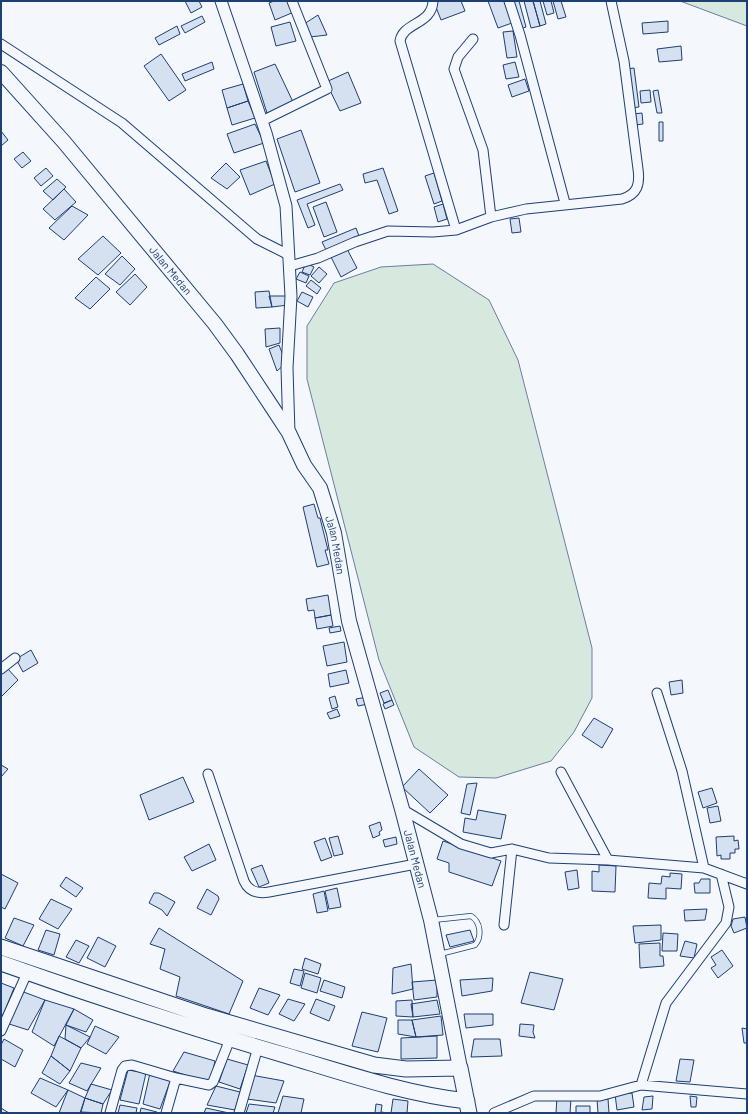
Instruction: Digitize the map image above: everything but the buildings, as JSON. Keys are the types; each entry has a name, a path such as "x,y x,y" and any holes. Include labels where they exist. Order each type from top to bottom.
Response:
{"highway":[{"path":"1,947 206,1016 374,1065 406,1069 460,1068"},
{"path":"1,963 27,973 230,1039 468,1107"},
{"name":"Jalan Medan","path":"460,1068 468,1107"}],"main road":[{"name":"Jalan Medan","path":"1,72 64,142 215,324 237,354 289,433 304,465 320,488 332,526 349,621 402,809 431,920 439,954 460,1068"}],"street":[{"path":"221,1 262,121 285,198 290,260 291,311 287,368 289,433"},
{"path":"262,121 327,89 292,1"},
{"path":"433,1 433,7 429,14 403,33 400,41 456,230"},
{"path":"509,1 520,35 565,203"},
{"path":"1,44 122,122 258,239 290,260 318,258 383,232 456,230 490,217 526,209 565,203 622,199 629,197 638,188 639,174 624,61 611,1"},
{"path":"474,39 458,57 454,69 483,150 490,217"},
{"path":"1,669 15,658"},
{"path":"657,693 682,771 704,868"},
{"path":"561,772 608,860"},
{"path":"208,774 244,881 253,891 258,893 269,892 416,864"},
{"path":"402,809 461,844 491,854 512,849 549,858 608,860 704,868 747,884"},
{"path":"504,925 512,849"},
{"path":"642,1085 666,1003 726,924 730,908 721,874"},
{"path":"1,1031 27,973"},
{"path":"110,1113 122,1070 125,1066 132,1065 176,1078 208,1085 212,1083 230,1039"},
{"path":"239,1113 258,1047"},
{"path":"166,1113 176,1078"},
{"path":"494,1113 534,1096 600,1096 642,1085 747,1094"}],"lane":[{"path":"431,920 471,916 476,919 479,925 480,939 475,945 439,954"}],"shaded area":[{"path":"680,1 747,1 747,26"},
{"path":"433,264 489,300 518,360 592,648 592,698 574,732 551,761 496,778 459,777 414,747 379,660 307,379 307,326 334,283 381,267"}]}
